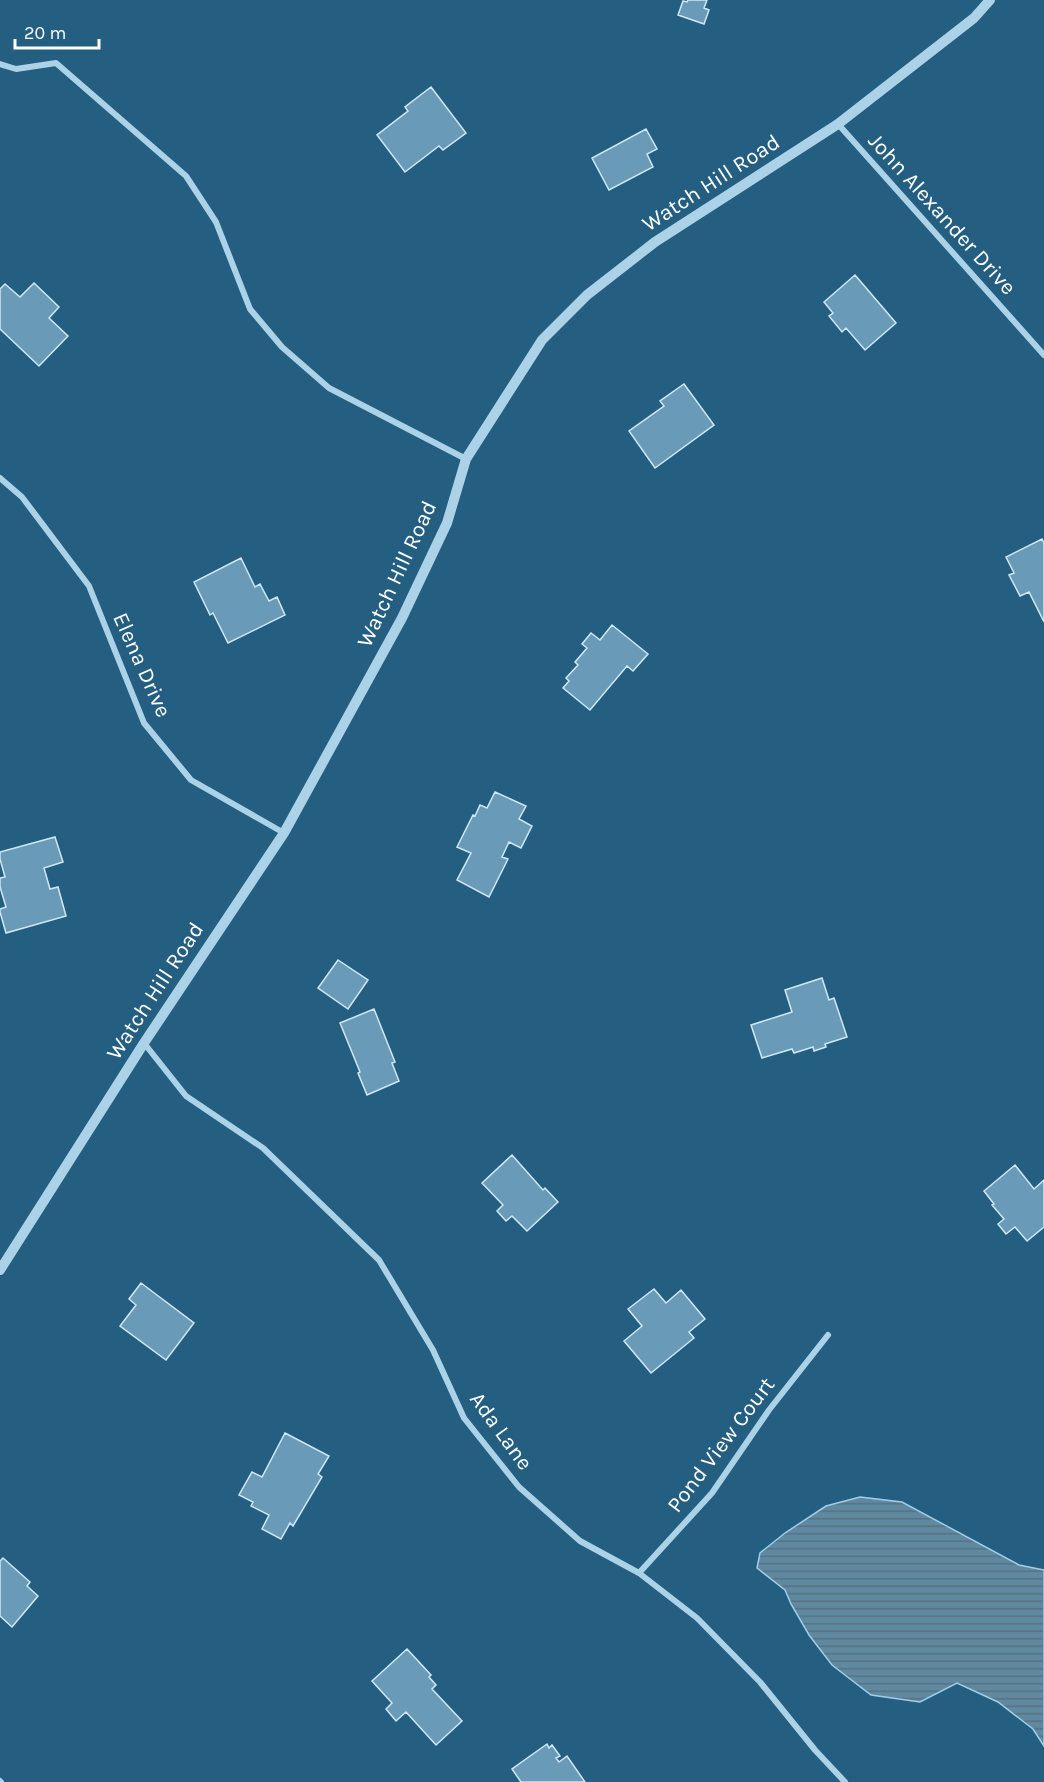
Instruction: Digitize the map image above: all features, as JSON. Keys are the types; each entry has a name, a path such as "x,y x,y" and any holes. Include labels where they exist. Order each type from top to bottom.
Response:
{"street":[{"name":"Watch Hill Road","path":"0,1270 144,1043 284,833 402,618 447,523 466,459 542,340 587,295 655,242 838,124 974,18 990,0"},
{"path":"0,64 16,69 56,63 186,176 216,222 250,309 282,347 329,388 466,459"},
{"name":"John Alexander Drive","path":"838,124 1044,355"},
{"name":"Elena Drive","path":"0,478 22,497 88,586 144,723 191,780 284,833"},
{"name":"Ada Lane","path":"144,1043 186,1096 263,1148 379,1260 433,1350 464,1418 519,1487 580,1541 639,1573 697,1618 760,1682 814,1750 845,1782"},
{"name":"Pond View Court","path":"639,1573 712,1493 770,1410 828,1335"}],"water":[{"path":"860,1497 902,1502 1019,1565 1044,1570 1044,1746 1033,1729 998,1702 957,1683 920,1702 871,1695 832,1665 809,1635 785,1590 757,1568 760,1553 785,1533 826,1506"}],"building":[{"path":"707,0 704,8 709,10 704,24 678,15 683,1"},
{"path":"431,87 466,133 443,150 439,146 405,172 377,135 408,111 405,107"},
{"path":"646,129 657,149 647,154 653,167 609,190 592,158"},
{"path":"855,275 896,323 865,350 846,328 842,332 829,316 833,313 824,302"},
{"path":"34,283 59,307 49,318 68,336 39,366 0,329 0,289 5,284 20,297"},
{"path":"684,384 714,425 655,468 629,431 664,406 660,401"},
{"path":"1042,539 1044,543 1044,622 1029,592 1020,596 1009,575 1014,573 1006,557"},
{"path":"241,558 255,587 260,584 269,601 277,597 285,615 228,643 213,613 210,615 194,582"},
{"path":"612,625 648,654 633,671 627,666 590,710 563,688 569,681 566,678 578,665 575,662 587,648 582,644 591,633 600,640"},
{"path":"495,792 526,806 519,819 532,826 521,848 509,842 502,857 508,859 489,897 457,880 471,853 457,847 473,815 475,816 480,805 487,808"},
{"path":"55,837 63,862 44,868 50,889 58,887 66,916 6,933 0,912 0,909 6,907 0,887 0,878 5,877 0,852"},
{"path":"338,960 368,980 348,1009 318,988"},
{"path":"822,978 829,1000 834,998 847,1037 825,1044 826,1047 814,1051 813,1047 794,1053 792,1049 762,1058 751,1025 792,1012 785,990"},
{"path":"374,1009 395,1062 392,1063 399,1081 367,1095 340,1023"},
{"path":"512,1155 543,1190 545,1188 558,1202 527,1231 512,1216 506,1221 497,1211 503,1205 482,1183"},
{"path":"1015,1165 1034,1189 1044,1180 1044,1227 1027,1241 1015,1227 1006,1234 998,1224 1004,1219 984,1191"},
{"path":"141,1283 194,1323 166,1360 120,1326 136,1305 129,1299"},
{"path":"654,1289 666,1303 681,1290 705,1319 689,1332 694,1338 651,1373 624,1341 642,1326 628,1309"},
{"path":"285,1433 329,1456 318,1474 322,1477 293,1526 290,1523 281,1539 262,1529 269,1515 251,1506 253,1502 239,1495 252,1472 262,1477"},
{"path":"3,1558 30,1582 27,1586 38,1596 12,1627 0,1616 0,1561"},
{"path":"407,1649 431,1675 429,1677 436,1685 432,1689 462,1721 436,1745 406,1712 396,1721 386,1709 392,1703 372,1681"},
{"path":"547,1744 549,1748 552,1745 560,1756 556,1758 559,1762 567,1756 585,1782 521,1782 512,1769"}]}
